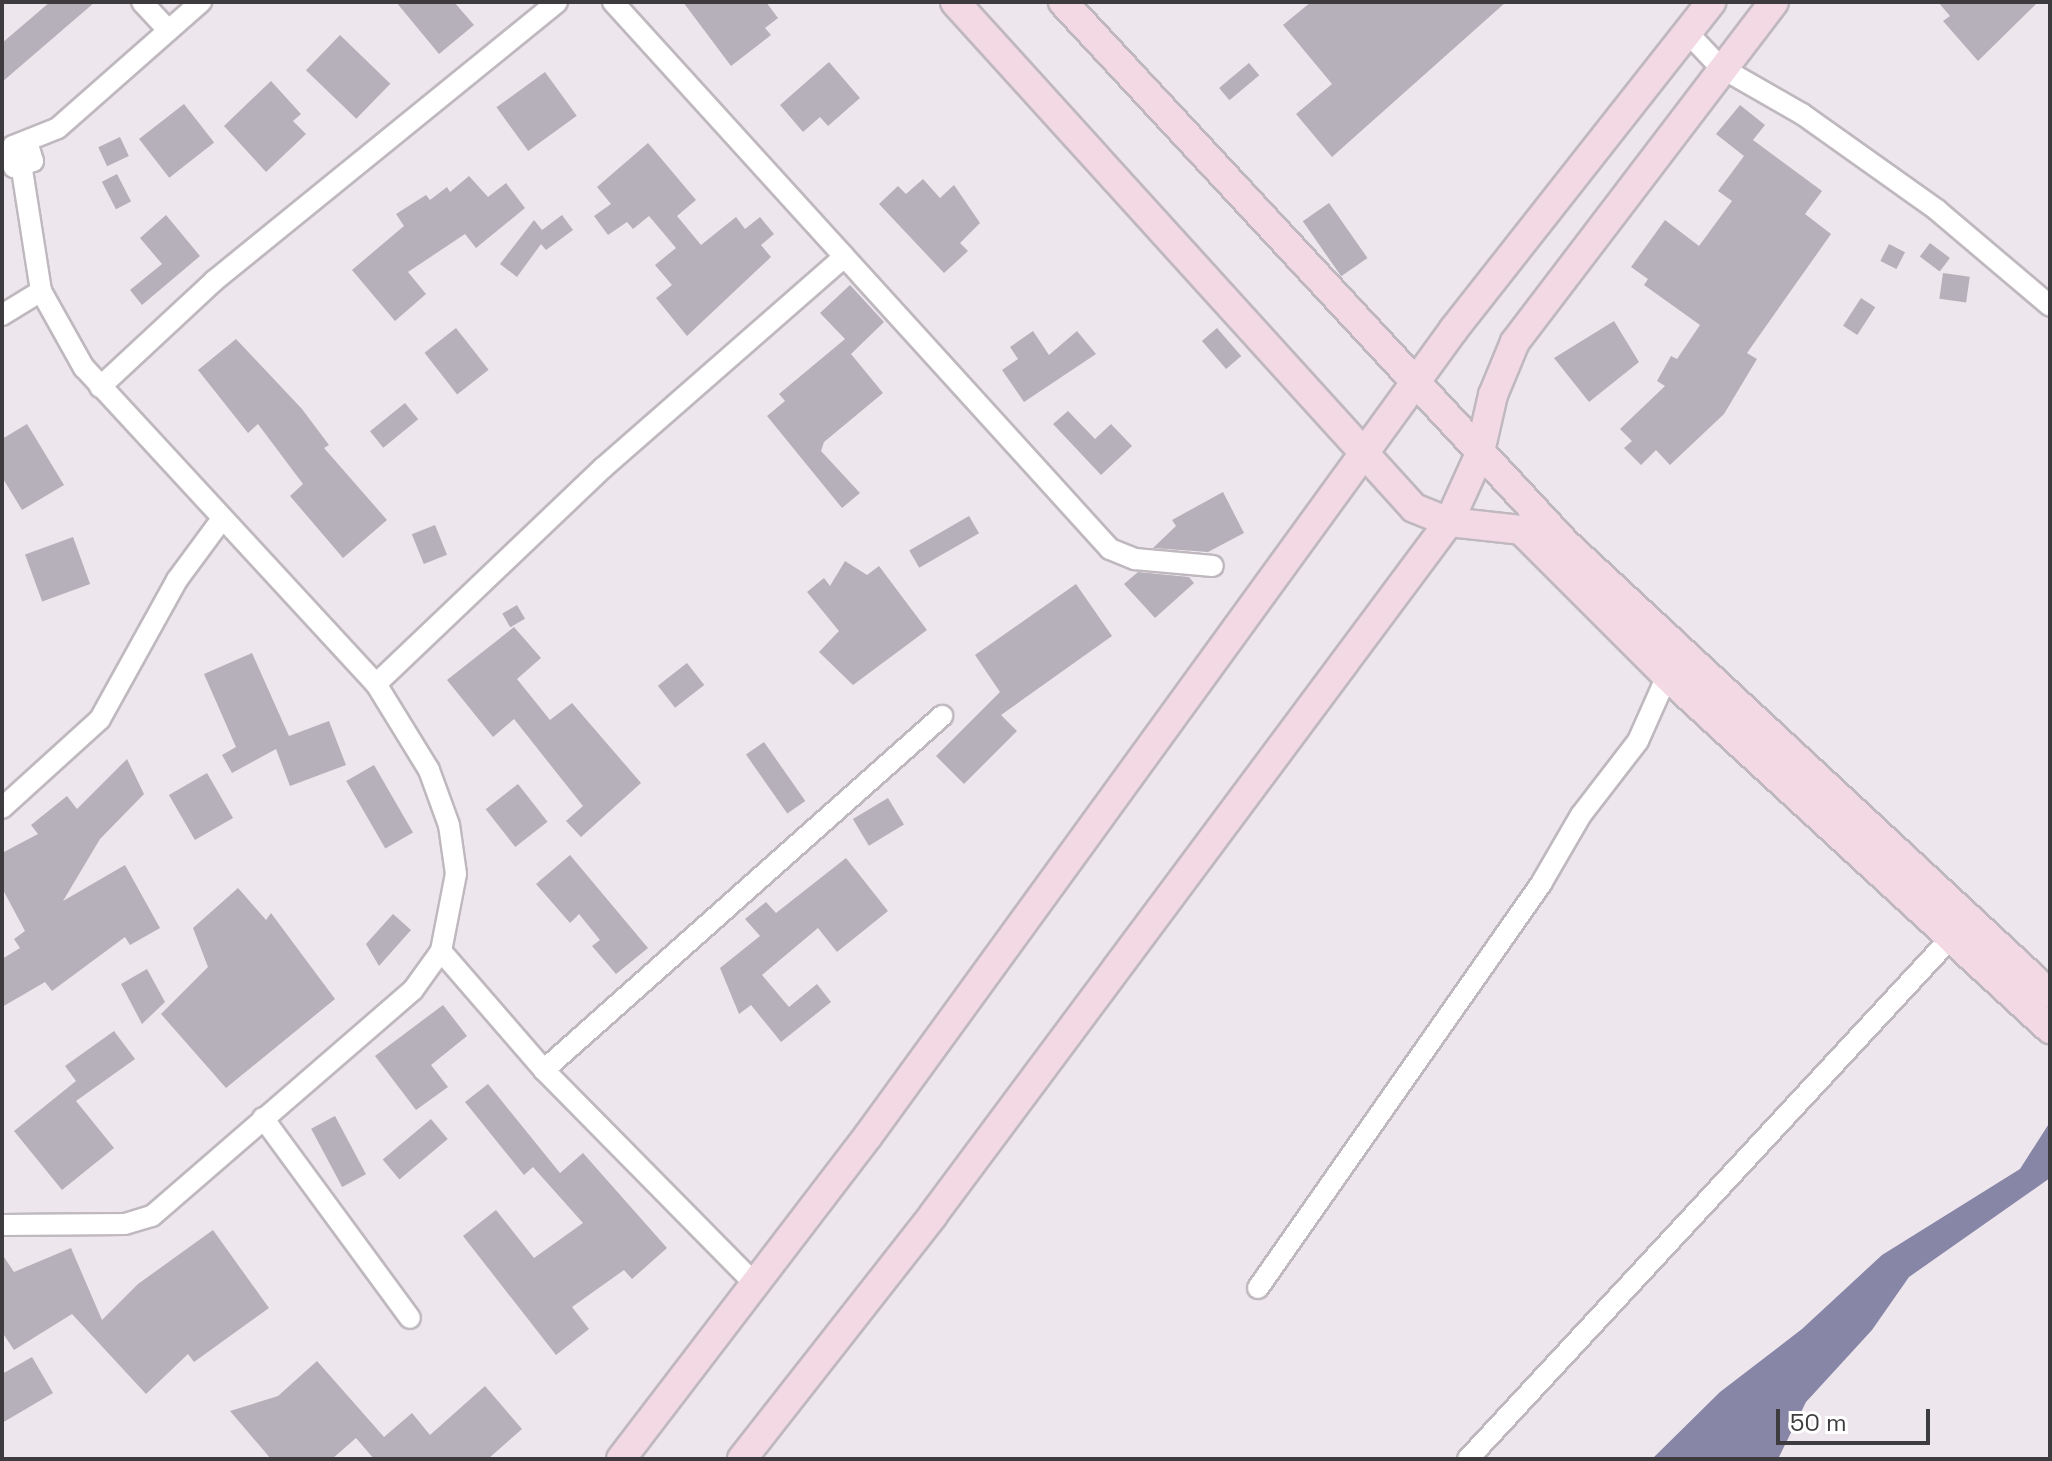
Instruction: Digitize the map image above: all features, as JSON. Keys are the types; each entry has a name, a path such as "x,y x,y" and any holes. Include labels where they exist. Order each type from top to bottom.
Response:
{"street":[{"path":"142,2 168,30"},
{"path":"2,1225 125,1224 152,1216 413,990 441,951 455,896 449,825 429,770 376,684 100,387 41,291 17,153 58,128 201,2"},
{"path":"100,387 214,281 557,2"},
{"path":"613,2 1110,549 1135,559 1213,566"},
{"path":"955,2 1414,508 1449,522 1521,530 1667,676 1949,940 2050,1029"},
{"path":"1063,2 1479,456 2050,994"},
{"path":"621,1459 1366,457 1454,329 1711,2"},
{"path":"742,1459 933,1215 1449,522 1479,456 1493,395 1515,342 1720,67 1774,2"},
{"path":"1687,32 1720,67 1802,114 1937,210 2050,306"},
{"path":"376,684 603,468 844,257"},
{"path":"2,315 41,291"},
{"path":"2,808 100,719 177,580 222,519"},
{"path":"1258,1288 1542,882 1581,815 1638,741 1667,676"},
{"path":"544,1070 942,716"},
{"path":"1468,1459 1949,940"},
{"path":"441,951 544,1070 754,1283"},
{"path":"263,1118 410,1318"}],"water":[{"path":"2050,1122 2050,1178 1909,1277 1872,1330 1806,1402 1778,1459 1652,1459 1720,1392 1802,1329 1882,1255 2020,1169"}],"building":[{"path":"50,2 95,2 2,82 2,43"},
{"path":"396,2 454,2 474,25 439,54"},
{"path":"683,2 766,2 778,18 765,28 771,35 731,66"},
{"path":"1311,2 1506,2 1332,157 1296,114 1332,84 1283,25"},
{"path":"1938,2 2038,2 1978,61 1943,21 1950,16"},
{"path":"340,35 390,84 356,119 306,70"},
{"path":"829,62 860,98 828,126 820,117 803,132 780,105"},
{"path":"1249,63 1259,75 1229,100 1219,88"},
{"path":"545,72 577,116 528,151 496,107"},
{"path":"271,81 301,114 293,121 306,134 266,172 224,126"},
{"path":"184,104 214,143 169,178 139,139"},
{"path":"1740,105 1765,125 1753,140 1822,191 1805,214 1831,234 1747,353 1757,359 1724,414 1670,465 1656,450 1641,465 1624,448 1632,441 1620,429 1665,386 1657,381 1671,356 1677,359 1700,325 1644,285 1648,279 1631,267 1665,220 1699,246 1732,201 1718,191 1744,156 1716,134"},
{"path":"120,137 129,156 107,166 98,147"},
{"path":"648,143 696,200 677,216 701,245 736,217 745,229 760,217 774,234 761,245 771,257 687,336 656,298 672,285 655,265 676,248 649,216 633,229 627,222 608,235 594,216 611,204 597,187"},
{"path":"117,174 131,202 116,209 102,182"},
{"path":"469,176 488,197 506,183 525,208 476,248 465,234 408,272 426,294 395,321 352,270 404,226 396,214 426,195 430,200 447,187 450,192"},
{"path":"923,179 940,198 954,185 980,223 960,243 968,251 944,273 879,204 898,186 906,194"},
{"path":"1329,203 1367,258 1341,276 1303,221"},
{"path":"166,215 200,256 142,305 130,290 162,264 140,238"},
{"path":"562,215 573,230 546,250 541,244 517,277 500,264 534,220 542,230"},
{"path":"1930,243 1950,258 1940,272 1920,257"},
{"path":"1889,244 1905,252 1896,269 1880,261"},
{"path":"1943,273 1970,277 1966,303 1939,299"},
{"path":"850,285 884,322 851,354 883,393 824,442 821,451 860,493 842,508 767,416 785,401 779,394 845,339 820,313"},
{"path":"1861,298 1875,307 1857,335 1843,326"},
{"path":"1614,321 1639,362 1589,402 1554,358"},
{"path":"456,328 489,370 457,394 424,353"},
{"path":"1217,328 1241,356 1226,369 1202,341"},
{"path":"1033,331 1049,355 1077,331 1096,354 1024,402 1002,370 1018,359 1010,347"},
{"path":"236,339 302,409 329,445 324,448 387,520 343,558 290,496 303,484 258,424 248,433 198,370"},
{"path":"405,403 418,419 383,448 370,431"},
{"path":"1068,411 1095,439 1111,424 1132,446 1101,475 1053,424"},
{"path":"27,424 64,485 22,510 2,477 2,439"},
{"path":"1223,492 1244,533 1208,552 1153,548 1176,526 1172,520"},
{"path":"969,516 979,533 919,568 909,550"},
{"path":"435,525 447,555 424,564 412,534"},
{"path":"73,537 90,584 42,601 25,554"},
{"path":"845,561 867,575 879,566 927,630 853,685 819,652 839,631 807,592 824,578 830,586"},
{"path":"1138,572 1189,577 1194,583 1155,618 1124,584"},
{"path":"1076,584 1112,636 1001,715 1017,731 964,784 936,756 1000,692 975,655"},
{"path":"517,605 525,619 510,627 502,614"},
{"path":"514,627 541,658 517,679 550,720 572,703 641,783 581,837 566,821 583,806 514,719 493,737 447,680"},
{"path":"252,653 289,736 329,721 346,765 290,786 276,749 232,773 222,755 236,747 204,674"},
{"path":"687,663 704,685 675,708 658,686"},
{"path":"764,742 805,801 787,814 746,755"},
{"path":"127,759 144,794 100,839 63,901 125,865 160,928 130,945 125,937 52,991 45,982 2,1007 2,959 20,948 14,939 25,931 2,888 2,853 38,834 31,825 67,796 77,809"},
{"path":"374,765 413,833 385,849 346,781"},
{"path":"207,773 233,818 195,840 169,795"},
{"path":"518,784 548,822 515,847 486,809"},
{"path":"888,798 904,825 869,846 853,819"},
{"path":"570,855 648,948 616,974 592,946 600,940 579,914 570,923 536,884"},
{"path":"846,858 888,911 837,952 818,928 762,975 789,1007 817,984 831,1002 781,1042 751,1005 739,1014 720,968 760,936 745,919 766,902 776,913"},
{"path":"238,888 266,920 271,913 335,999 226,1088 161,1014 208,967 193,928"},
{"path":"393,914 411,930 379,966 366,944"},
{"path":"147,969 165,1002 142,1024 121,984"},
{"path":"443,1005 467,1036 431,1065 448,1087 416,1110 375,1056"},
{"path":"114,1031 135,1059 76,1101 114,1148 62,1190 14,1131 76,1081 65,1066"},
{"path":"488,1084 560,1173 583,1153 667,1248 632,1279 624,1270 572,1307 589,1329 556,1355 463,1236 496,1210 534,1258 583,1223 533,1167 524,1175 465,1102"},
{"path":"335,1116 366,1174 342,1187 311,1129"},
{"path":"431,1119 448,1139 399,1179 383,1159"},
{"path":"213,1230 269,1308 194,1362 188,1354 146,1394 72,1314 14,1350 2,1332 2,1254 14,1272 71,1248 102,1320 138,1284"},
{"path":"32,1357 53,1393 2,1423 2,1374"},
{"path":"317,1361 384,1437 412,1413 430,1435 485,1386 522,1429 488,1459 374,1459 356,1438 332,1459 271,1459 230,1411 278,1396"}]}
